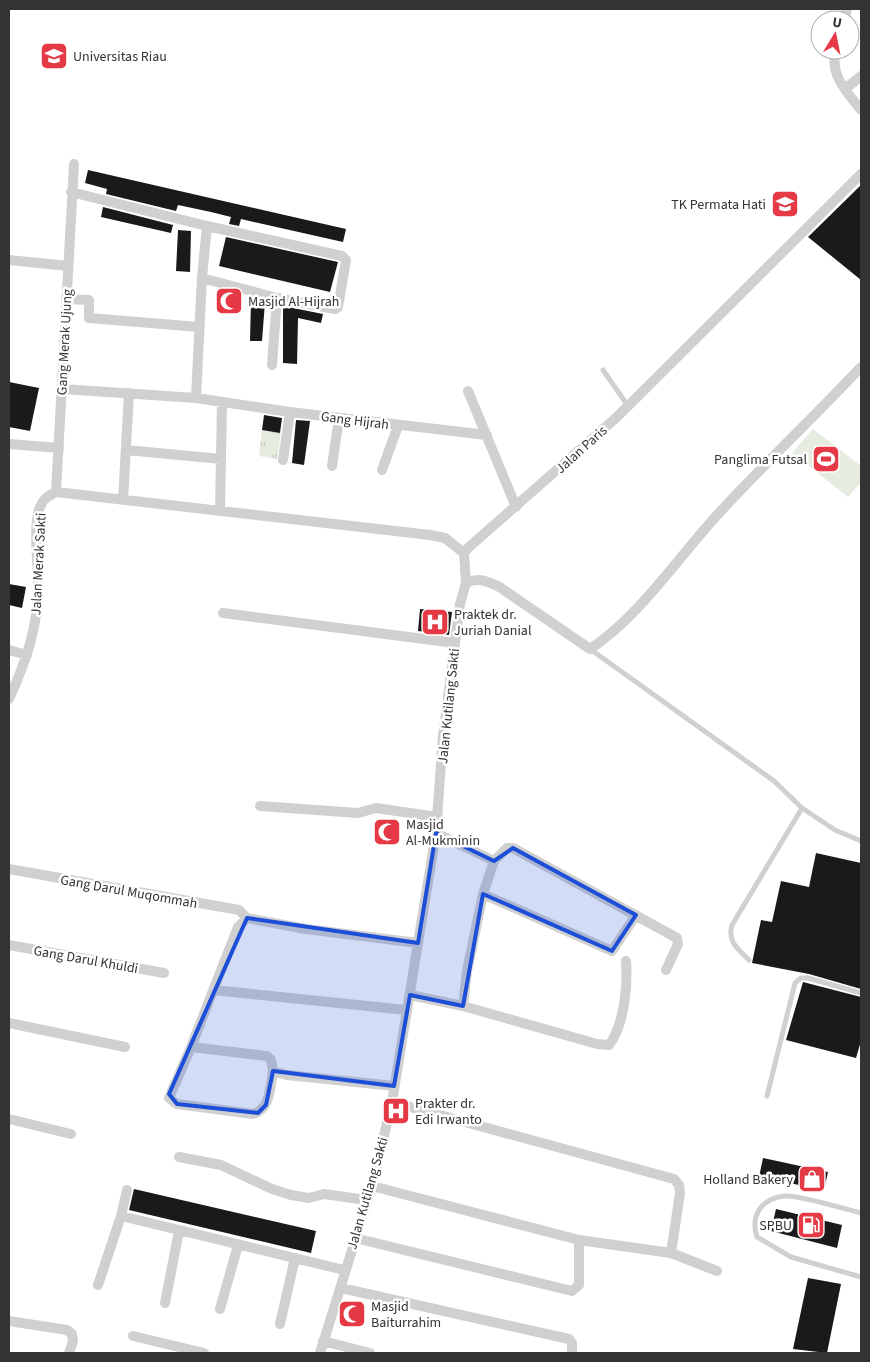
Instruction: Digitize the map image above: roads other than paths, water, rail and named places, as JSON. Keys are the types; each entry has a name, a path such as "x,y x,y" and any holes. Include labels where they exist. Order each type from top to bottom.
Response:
{"street":[{"path":"835,60 834,69 838,80 861,110"},
{"path":"845,89 861,76"},
{"name":"Gang Merak Ujung","path":"56,492 74,164"},
{"name":"Jalan Paris","path":"464,553 628,406 861,174"},
{"path":"71,192 346,258 337,308 276,298 202,278"},
{"path":"196,398 202,278 207,226"},
{"path":"9,260 68,266"},
{"path":"272,365 276,298"},
{"path":"66,299 89,300 89,318 199,327"},
{"path":"56,492 445,538 464,553 466,583 474,579 483,580 498,586 590,649 634,612 720,511 861,367"},
{"name":"Gang Hijrah","path":"62,389 196,398 398,426 488,435"},
{"path":"468,391 488,435 516,507"},
{"path":"123,500 130,393"},
{"path":"220,511 222,402"},
{"path":"283,460 290,412"},
{"path":"332,466 339,418"},
{"path":"382,470 398,426"},
{"path":"9,444 59,448"},
{"path":"126,450 221,459"},
{"name":"Jalan Merak Sakti","path":"9,699 28,655 38,590 37,520 45,498 56,492"},
{"name":"Jalan Kutilang Sakti","path":"320,1353 341,1288 344,1270 372,1186 392,1102 436,834 443,736 460,604 466,583"},
{"path":"223,613 455,643"},
{"path":"9,650 28,655"},
{"path":"260,806 358,813 376,808 437,817"},
{"path":"436,834 494,861"},
{"path":"463,1006 467,971 483,894 494,861 507,848 513,848 677,938 678,944 666,970"},
{"name":"Gang Darul Muqommah","path":"9,869 239,910 247,918 306,929 418,943"},
{"path":"483,894 612,951 636,915"},
{"path":"191,1047 267,1056 271,1060 273,1071 266,1105 258,1113 253,1114 177,1104 172,1102 169,1094 191,1047 238,927 247,918"},
{"name":"Gang Darul Khuldi","path":"9,946 164,973"},
{"path":"410,995 463,1006 598,1044 609,1045 615,1038 625,998 626,961"},
{"path":"214,990 406,1010"},
{"path":"9,1023 125,1047"},
{"path":"273,1071 287,1075 394,1086"},
{"path":"392,1102 674,1179 680,1185 680,1193 671,1253"},
{"path":"9,1119 71,1134"},
{"path":"179,1157 221,1165 272,1189 291,1195 309,1198 324,1194 366,1200"},
{"path":"372,1186 579,1240 671,1253 717,1271"},
{"path":"98,1285 121,1216 127,1190"},
{"path":"121,1216 344,1270"},
{"path":"165,1303 179,1231"},
{"path":"355,1238 572,1291 579,1285 579,1240"},
{"path":"220,1309 238,1245"},
{"path":"280,1324 295,1258"},
{"path":"341,1288 569,1339 572,1343 572,1353"},
{"path":"9,1321 67,1330 72,1334 73,1341 69,1353"},
{"path":"133,1336 204,1353"},
{"path":"323,1341 370,1353"}],"lane":[{"path":"603,370 628,406"},
{"path":"590,649 774,781 802,808 835,830 861,841"},
{"path":"749,960 733,945 730,937 732,925 802,808"},
{"path":"767,1096 795,984 801,978 808,978 861,993"},
{"path":"861,1213 786,1196 770,1200 762,1206 755,1216 754,1227 757,1236 791,1257 861,1277"}],"place":[{"name":"Universitas Riau","path":"54,56"},
{"name":"TK Permata Hati","path":"785,204"},
{"name":"Masjid Al-Hijrah","path":"229,301"},
{"name":"Panglima Futsal","path":"826,459"},
{"name":"Praktek dr. Juriah Danial","path":"435,622"},
{"name":"Masjid Al-Mukminin","path":"387,832"},
{"name":"Prakter dr. Edi Irwanto","path":"396,1111"},
{"name":"Holland Bakery","path":"812,1179"},
{"name":"SPBU","path":"811,1225"},
{"name":"Masjid Baiturrahim","path":"352,1314"}]}
